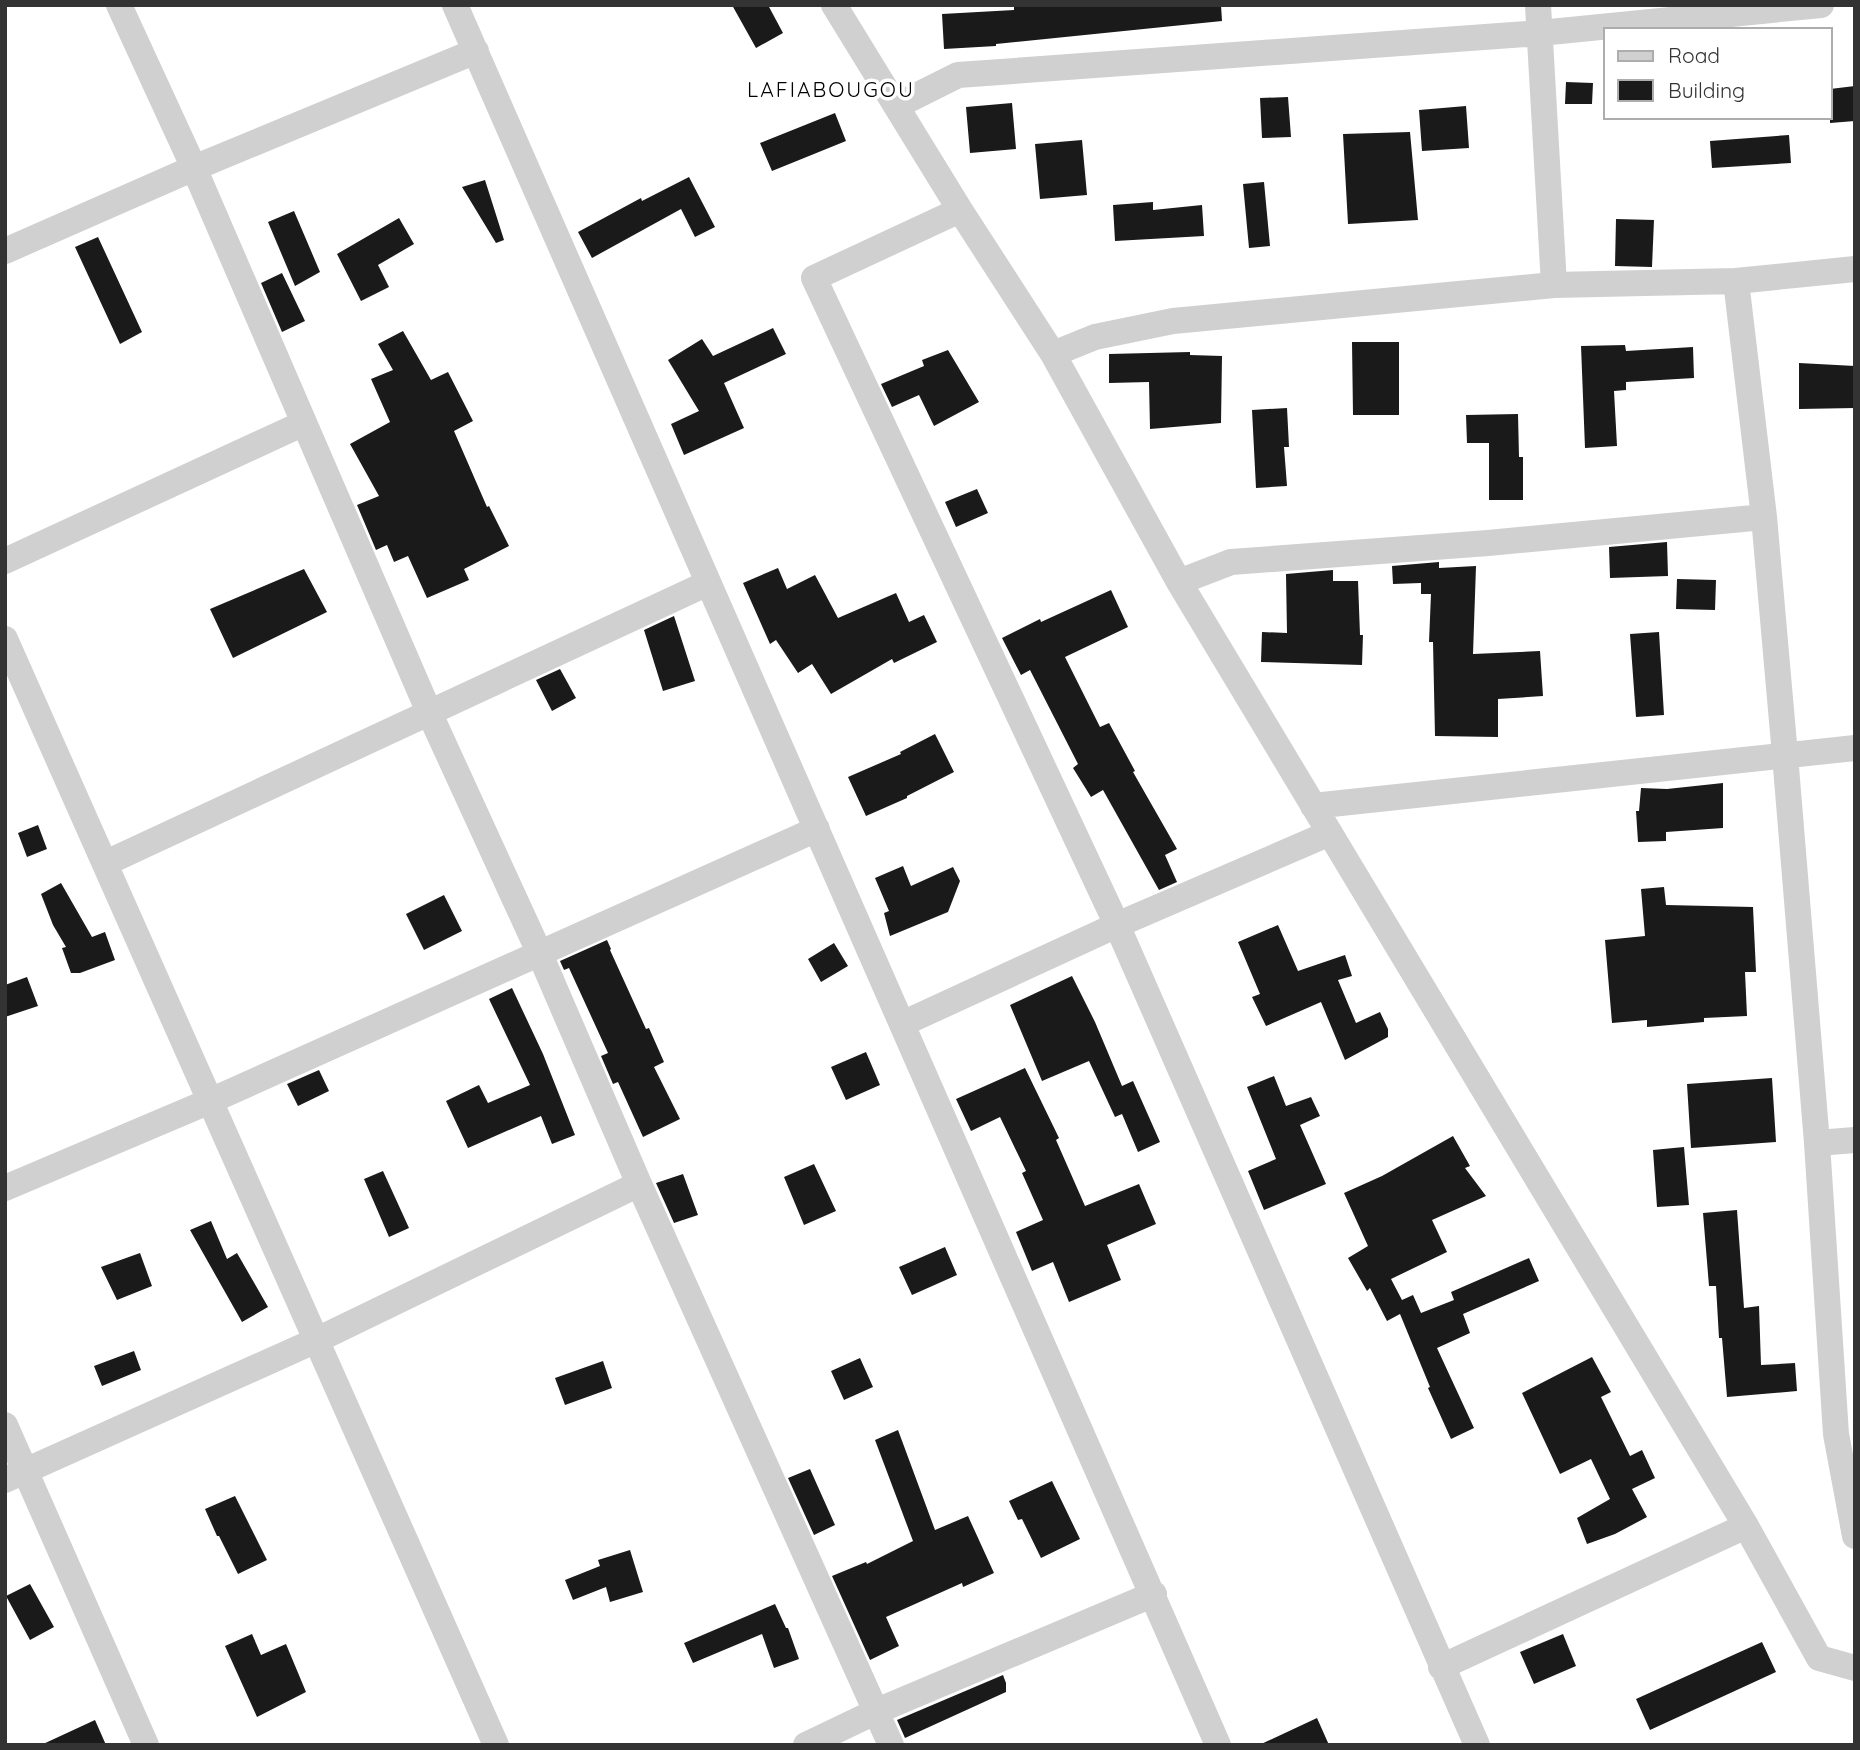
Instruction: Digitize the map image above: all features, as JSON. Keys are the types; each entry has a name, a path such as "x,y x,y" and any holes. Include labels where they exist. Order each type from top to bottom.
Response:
{"street":[{"path":"119,5 194,168 429,712 539,952 639,1184 891,1745"},
{"path":"456,5 1218,1745"},
{"path":"834,5 960,210 1053,354 1179,582 1746,1526 1819,1658 1855,1668"},
{"path":"1538,5 1554,285"},
{"path":"896,106 958,75 1540,33 1821,5"},
{"path":"5,251 194,168 476,51"},
{"path":"960,210 814,278 1117,925 1477,1745"},
{"path":"1053,354 1095,337 1173,321 1554,285 1736,281 1855,269"},
{"path":"1736,281 1764,517 1785,755 1818,1143 1836,1434 1855,1536"},
{"path":"5,561 304,423"},
{"path":"1179,582 1231,562 1488,543 1764,517"},
{"path":"106,863 708,583"},
{"path":"5,639 319,1339 495,1745"},
{"path":"1312,806 1855,748"},
{"path":"5,1188 210,1101 817,829"},
{"path":"902,1024 1117,925 1329,833"},
{"path":"1818,1143 1855,1140"},
{"path":"15,1476 319,1339 639,1184"},
{"path":"5,1425 15,1476 146,1745"},
{"path":"1441,1667 1746,1526"},
{"path":"806,1745 877,1711 1154,1594"}],"building":[{"path":"732,5 768,5 783,33 756,48"},
{"path":"1014,5 1221,5 1222,21 996,46 944,49 942,14 1014,10"},
{"path":"1566,82 1593,83 1592,104 1565,104"},
{"path":"1855,86 1855,121 1830,123 1832,89"},
{"path":"1288,97 1291,137 1262,138 1260,98"},
{"path":"1012,103 1016,149 970,153 966,107"},
{"path":"1466,106 1469,148 1422,151 1419,110"},
{"path":"835,113 846,141 772,171 760,143"},
{"path":"1410,132 1418,220 1348,224 1343,134"},
{"path":"1789,135 1791,163 1712,168 1710,141"},
{"path":"1082,140 1087,195 1040,199 1035,144"},
{"path":"689,177 715,227 695,237 681,209 592,258 578,232 641,198 642,201"},
{"path":"485,180 504,240 496,243 462,187"},
{"path":"1264,182 1270,246 1249,248 1243,184"},
{"path":"1153,202 1153,210 1202,205 1204,236 1115,241 1113,205"},
{"path":"294,211 320,272 295,286 268,222"},
{"path":"399,218 414,244 378,265 389,287 361,301 337,254"},
{"path":"1616,219 1654,220 1652,267 1615,266"},
{"path":"98,237 142,332 120,344 75,247"},
{"path":"282,273 305,321 282,332 261,283"},
{"path":"773,328 786,354 724,383 744,428 684,455 671,424 699,411 668,360 702,339 713,356"},
{"path":"403,331 431,380 448,372 473,421 454,431 487,507 489,506 509,546 464,569 469,580 427,598 408,556 394,562 387,545 376,550 357,505 379,496 350,444 390,422 371,379 393,370 378,344"},
{"path":"1352,342 1399,342 1399,415 1353,415"},
{"path":"1625,345 1626,351 1693,347 1694,378 1626,382 1626,390 1614,391 1617,446 1585,448 1581,346"},
{"path":"948,350 979,402 934,426 919,395 892,407 881,384 924,366 922,360"},
{"path":"1190,352 1190,355 1222,356 1221,423 1150,429 1149,382 1109,383 1109,354"},
{"path":"1799,363 1855,366 1855,408 1799,409"},
{"path":"1287,408 1289,447 1284,447 1287,486 1256,488 1252,410"},
{"path":"1518,414 1519,457 1523,457 1523,500 1489,500 1489,443 1467,443 1466,415"},
{"path":"977,489 988,513 956,527 945,502"},
{"path":"1667,542 1668,576 1610,578 1609,547"},
{"path":"1439,562 1439,568 1476,566 1473,654 1540,651 1543,696 1498,699 1498,737 1435,736 1433,642 1429,642 1431,594 1421,594 1421,583 1393,584 1392,566"},
{"path":"778,568 787,589 815,575 838,618 896,593 909,622 924,615 937,642 894,663 892,659 831,694 812,664 798,673 776,640 770,644 743,583"},
{"path":"304,569 327,612 233,658 210,609"},
{"path":"1333,570 1333,581 1358,581 1360,635 1363,635 1362,665 1261,662 1262,632 1287,633 1286,574"},
{"path":"1677,579 1716,580 1715,610 1676,609"},
{"path":"1111,590 1128,627 1065,657 1100,727 1109,723 1135,771 1133,772 1177,849 1165,855 1177,882 1159,890 1103,790 1091,797 1073,768 1078,764 1030,670 1021,675 1002,638"},
{"path":"674,616 695,681 663,691 644,630"},
{"path":"1659,632 1664,715 1636,717 1630,634"},
{"path":"560,669 576,698 552,711 536,680"},
{"path":"935,734 954,772 907,798 866,816 848,777 901,754 900,752"},
{"path":"1723,783 1723,828 1666,832 1666,841 1638,842 1636,811 1639,811 1641,788 1667,789"},
{"path":"38,825 47,849 27,857 18,833"},
{"path":"903,866 911,886 953,867 960,881 948,912 890,936 884,913 889,911 875,878"},
{"path":"61,883 92,937 105,932 115,960 80,973 71,973 62,948 66,947 53,925 41,894"},
{"path":"1664,887 1666,905 1753,907 1756,972 1745,972 1747,1016 1704,1018 1704,1022 1647,1027 1647,1020 1612,1023 1605,940 1645,936 1641,889"},
{"path":"444,895 462,931 424,950 406,914"},
{"path":"1278,925 1298,971 1345,955 1352,976 1338,980 1356,1023 1380,1012 1388,1029 1388,1037 1345,1060 1321,1002 1266,1026 1252,997 1260,994 1238,942"},
{"path":"607,940 646,1029 649,1028 664,1062 654,1067 680,1119 643,1137 618,1082 613,1084 601,1056 608,1053 569,968 564,970 560,961"},
{"path":"834,943 848,966 821,982 808,959"},
{"path":"1072,976 1122,1086 1133,1081 1160,1142 1138,1152 1122,1114 1115,1117 1089,1061 1042,1081 1010,1005"},
{"path":"27,977 38,1006 5,1017 5,985"},
{"path":"512,988 543,1054 575,1135 552,1144 541,1116 468,1148 446,1101 479,1085 488,1103 530,1085 489,999"},
{"path":"866,1052 880,1085 846,1100 831,1067"},
{"path":"1025,1068 1059,1138 1056,1140 1085,1206 1139,1184 1156,1224 1107,1245 1121,1280 1069,1302 1053,1262 1032,1271 1016,1232 1043,1220 1022,1173 1026,1171 1000,1117 971,1131 956,1099"},
{"path":"319,1070 329,1091 298,1106 287,1084"},
{"path":"1274,1076 1286,1106 1311,1097 1320,1116 1300,1125 1326,1184 1264,1210 1248,1171 1276,1159 1247,1087"},
{"path":"1772,1078 1776,1142 1691,1148 1687,1084"},
{"path":"1453,1136 1470,1166 1465,1168 1486,1196 1432,1220 1447,1252 1391,1279 1402,1300 1413,1295 1421,1313 1454,1300 1451,1292 1529,1258 1539,1281 1463,1314 1470,1333 1437,1348 1474,1428 1451,1439 1400,1314 1387,1321 1370,1288 1367,1291 1348,1258 1368,1246 1344,1193 1382,1176"},
{"path":"1684,1147 1689,1205 1657,1207 1653,1150"},
{"path":"814,1164 836,1211 804,1225 784,1177"},
{"path":"383,1171 409,1228 389,1237 364,1179"},
{"path":"683,1174 698,1215 674,1223 656,1183"},
{"path":"1737,1210 1744,1308 1759,1306 1761,1365 1795,1363 1797,1391 1727,1397 1722,1338 1719,1338 1716,1286 1709,1286 1703,1213"},
{"path":"211,1221 227,1259 237,1253 268,1307 242,1322 190,1230"},
{"path":"945,1247 957,1275 912,1295 899,1267"},
{"path":"140,1253 152,1286 117,1300 101,1267"},
{"path":"134,1351 141,1370 102,1386 94,1366"},
{"path":"1592,1357 1611,1392 1601,1397 1630,1456 1642,1450 1655,1478 1632,1489 1647,1517 1615,1534 1587,1544 1577,1518 1610,1499 1591,1459 1560,1474 1522,1393"},
{"path":"860,1358 873,1387 844,1400 831,1371"},
{"path":"603,1361 612,1388 565,1405 555,1378"},
{"path":"898,1430 935,1530 968,1516 994,1573 963,1587 962,1583 886,1617 899,1646 870,1660 832,1576 866,1562 867,1564 913,1541 875,1440"},
{"path":"810,1469 835,1525 814,1535 788,1478"},
{"path":"1052,1481 1080,1539 1041,1558 1022,1519 1018,1520 1009,1501"},
{"path":"235,1496 267,1560 238,1574 205,1509"},
{"path":"630,1550 643,1592 610,1602 606,1587 573,1600 565,1580 600,1566 598,1560"},
{"path":"30,1584 54,1627 30,1640 6,1596"},
{"path":"775,1604 788,1628 799,1659 774,1668 762,1634 693,1663 684,1643"},
{"path":"252,1634 261,1655 286,1644 306,1692 257,1717 225,1646"},
{"path":"1563,1634 1576,1666 1534,1684 1520,1652"},
{"path":"1762,1642 1776,1672 1650,1730 1636,1699"},
{"path":"1003,1675 1006,1692 905,1738 897,1720"},
{"path":"1317,1718 1329,1745 1259,1745"},
{"path":"95,1720 106,1745 41,1745"}],"district":[{"name":"LAFIABOUGOU","path":"831,89"}]}
